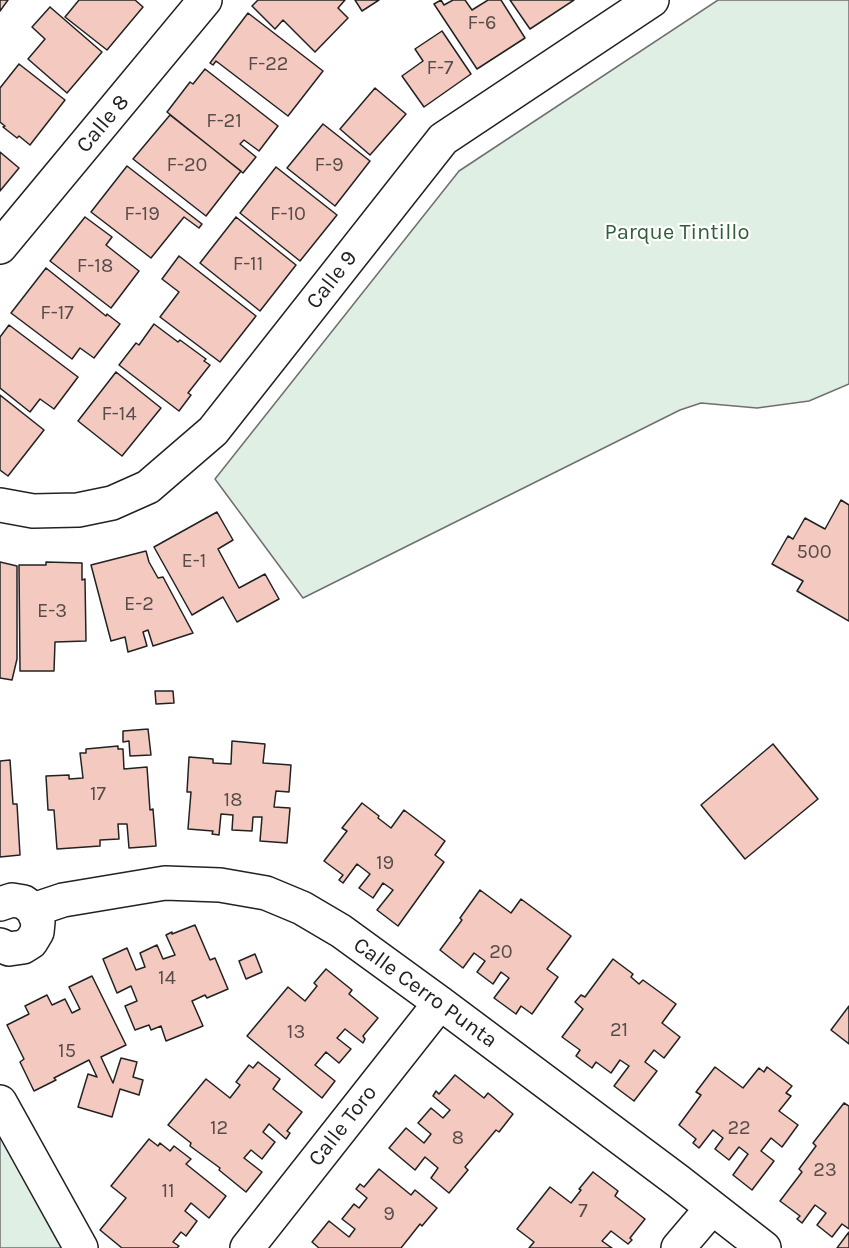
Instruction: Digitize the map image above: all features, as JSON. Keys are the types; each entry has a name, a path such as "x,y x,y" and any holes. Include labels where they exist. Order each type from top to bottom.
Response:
{"street":[{"name":"Calle 8","path":"0,247 205,0"},
{"name":"Calle 9","path":"0,506 33,511 78,510 112,503 148,487 213,431 443,139 652,0"},
{"name":"Calle Cerro Punta","path":"33,910 63,900 165,883 220,885 266,893 302,908 341,931 440,1003 764,1248"},
{"path":"0,904 12,900 24,902 33,910 38,922 37,932 31,942 23,947 9,949 0,945"},
{"name":"Calle Toro","path":"247,1248 440,1003"},
{"path":"0,1102 81,1248"},
{"path":"678,1248 712,1208"}],"green space":[{"name":"Parque Tintillo","path":"718,0 849,0 849,384 809,401 757,408 701,403 680,410 303,598 215,479 459,171"},
{"path":"0,1129 64,1248 0,1248"}],"building":[{"path":"0,0 8,0 0,11"},
{"path":"79,0 135,0 143,7 107,50 65,17"},
{"path":"258,0 345,0 338,8 348,18 315,52 283,20 275,29 252,6"},
{"path":"355,0 379,0 362,11"},
{"path":"441,0 444,5 453,0 465,0 472,10 488,0 501,0 525,38 477,69 434,4"},
{"path":"510,0 574,0 530,29"},
{"path":"50,7 102,52 67,93 28,59 45,39 32,27"},
{"path":"248,13 323,71 288,116 216,61 213,65 210,63"},
{"path":"442,31 471,74 424,107 402,76 423,61 415,49"},
{"path":"19,64 65,100 30,145 19,136 17,138 0,122 0,88"},
{"path":"205,69 278,126 259,151 244,140 240,144 256,157 243,173 167,112 190,82 193,84"},
{"path":"375,88 406,114 370,155 340,129"},
{"path":"170,115 241,171 206,216 133,159"},
{"path":"323,124 370,161 335,206 287,168"},
{"path":"0,152 19,168 0,191"},
{"path":"127,166 202,224 199,228 184,217 151,258 91,212"},
{"path":"276,167 337,215 300,261 240,213"},
{"path":"85,217 112,237 106,245 139,271 111,308 50,261"},
{"path":"236,217 296,265 260,311 200,263"},
{"path":"179,256 256,316 220,362 160,317 179,292 162,279"},
{"path":"46,268 106,316 107,314 120,324 94,358 80,348 72,359 11,313"},
{"path":"154,324 206,359 204,361 210,365 188,393 191,395 179,411 119,365 136,343 139,345"},
{"path":"9,325 78,377 54,409 40,399 30,412 0,388 0,337"},
{"path":"116,372 161,408 122,456 78,421"},
{"path":"0,395 44,430 8,476 0,470"},
{"path":"841,500 849,505 849,621 797,591 803,581 772,564 788,536 793,539 805,518 825,529"},
{"path":"217,512 233,540 218,549 239,588 265,574 279,599 237,622 223,597 192,615 154,547"},
{"path":"146,551 158,578 163,577 193,633 153,646 148,630 143,632 147,646 128,652 125,637 111,641 91,565"},
{"path":"0,562 17,566 17,659 12,680 0,678"},
{"path":"46,562 82,563 82,580 85,579 86,641 55,642 54,671 20,671 19,565 46,565"},
{"path":"155,691 173,691 174,703 156,704"},
{"path":"148,729 151,755 130,756 129,741 123,742 123,731"},
{"path":"232,741 265,744 263,763 291,765 289,792 276,791 274,807 290,808 287,843 260,841 262,817 253,817 252,831 232,830 233,815 221,814 219,835 212,834 213,831 188,829 191,792 187,792 189,757 213,759 213,763 231,764"},
{"path":"773,744 818,799 745,859 701,805"},
{"path":"118,746 118,749 123,749 124,769 147,767 150,810 153,809 156,846 129,848 127,824 118,824 119,839 100,840 100,846 57,849 54,810 48,810 46,776 69,775 69,779 83,778 80,753 86,753 86,749"},
{"path":"10,760 13,804 17,804 20,855 0,857 0,761"},
{"path":"362,803 391,828 404,810 445,841 435,855 444,862 398,926 377,910 393,890 383,883 373,898 359,888 370,874 357,864 343,883 339,880 343,875 324,861 347,831 342,828"},
{"path":"480,890 511,913 521,899 571,936 547,969 558,977 532,1014 521,1006 516,1014 494,998 509,978 501,972 493,984 477,972 485,961 474,953 463,968 440,950"},
{"path":"195,925 210,960 215,958 228,989 207,998 205,995 192,1001 203,1026 166,1041 161,1026 151,1030 149,1025 135,1030 125,1006 137,1001 131,986 117,993 103,959 127,948 136,970 145,967 140,953 157,945 163,959 175,955 166,935"},
{"path":"255,954 262,972 246,979 239,961"},
{"path":"613,959 633,974 631,977 639,984 643,980 676,1004 662,1023 680,1037 664,1058 654,1050 645,1062 657,1071 634,1101 614,1086 629,1066 620,1060 611,1073 596,1062 592,1068 576,1056 580,1050 562,1037 583,1009 575,1002 581,995 585,997"},
{"path":"326,969 352,990 349,994 378,1018 363,1036 365,1039 363,1043 345,1029 337,1038 351,1049 339,1063 326,1052 315,1065 335,1081 322,1098 247,1036 288,987 305,1001 317,986 314,983"},
{"path":"92,976 126,1045 101,1057 113,1083 121,1058 137,1062 133,1077 143,1080 139,1095 120,1089 112,1117 78,1107 88,1074 97,1077 89,1060 34,1091 20,1062 24,1059 7,1025 29,1014 25,1006 47,995 52,1005 65,999 72,1013 80,1009 69,987"},
{"path":"849,1006 849,1044 831,1030"},
{"path":"258,1062 280,1079 273,1089 302,1112 287,1131 290,1133 286,1139 269,1124 263,1132 275,1142 262,1159 251,1150 244,1158 262,1172 246,1192 168,1125 206,1079 230,1098 240,1085 236,1082 249,1065 253,1068"},
{"path":"715,1067 743,1088 759,1068 764,1072 767,1067 792,1086 786,1093 791,1096 779,1111 798,1125 782,1147 771,1138 761,1151 774,1161 752,1190 733,1175 748,1154 739,1147 729,1160 715,1149 723,1138 713,1130 699,1148 693,1143 696,1139 679,1125 701,1095 696,1092"},
{"path":"455,1075 484,1098 488,1093 513,1114 499,1132 496,1130 465,1167 468,1170 449,1193 431,1178 438,1168 425,1157 415,1170 389,1148 406,1128 424,1143 431,1134 418,1123 431,1108 443,1118 450,1110 433,1096 436,1091 439,1094"},
{"path":"844,1103 849,1106 849,1229 842,1224 832,1237 817,1225 826,1213 815,1205 802,1223 797,1219 800,1216 780,1201 802,1172 799,1169 816,1146 813,1143"},
{"path":"149,1139 158,1146 160,1143 170,1151 174,1146 191,1159 186,1164 226,1196 209,1218 191,1203 185,1211 197,1221 186,1236 181,1232 173,1242 179,1246 177,1248 122,1248 100,1230 126,1198 111,1186"},
{"path":"379,1169 411,1195 415,1190 437,1208 422,1226 420,1224 401,1248 319,1248 312,1242 329,1221 349,1237 355,1229 342,1219 354,1204 359,1208 367,1198 356,1189 360,1184 364,1187"},
{"path":"593,1172 618,1191 615,1196 645,1219 630,1238 632,1240 628,1244 611,1231 602,1241 612,1248 529,1248 534,1242 517,1229 550,1187 571,1203"},
{"path":"849,1232 849,1248 837,1248"}]}
